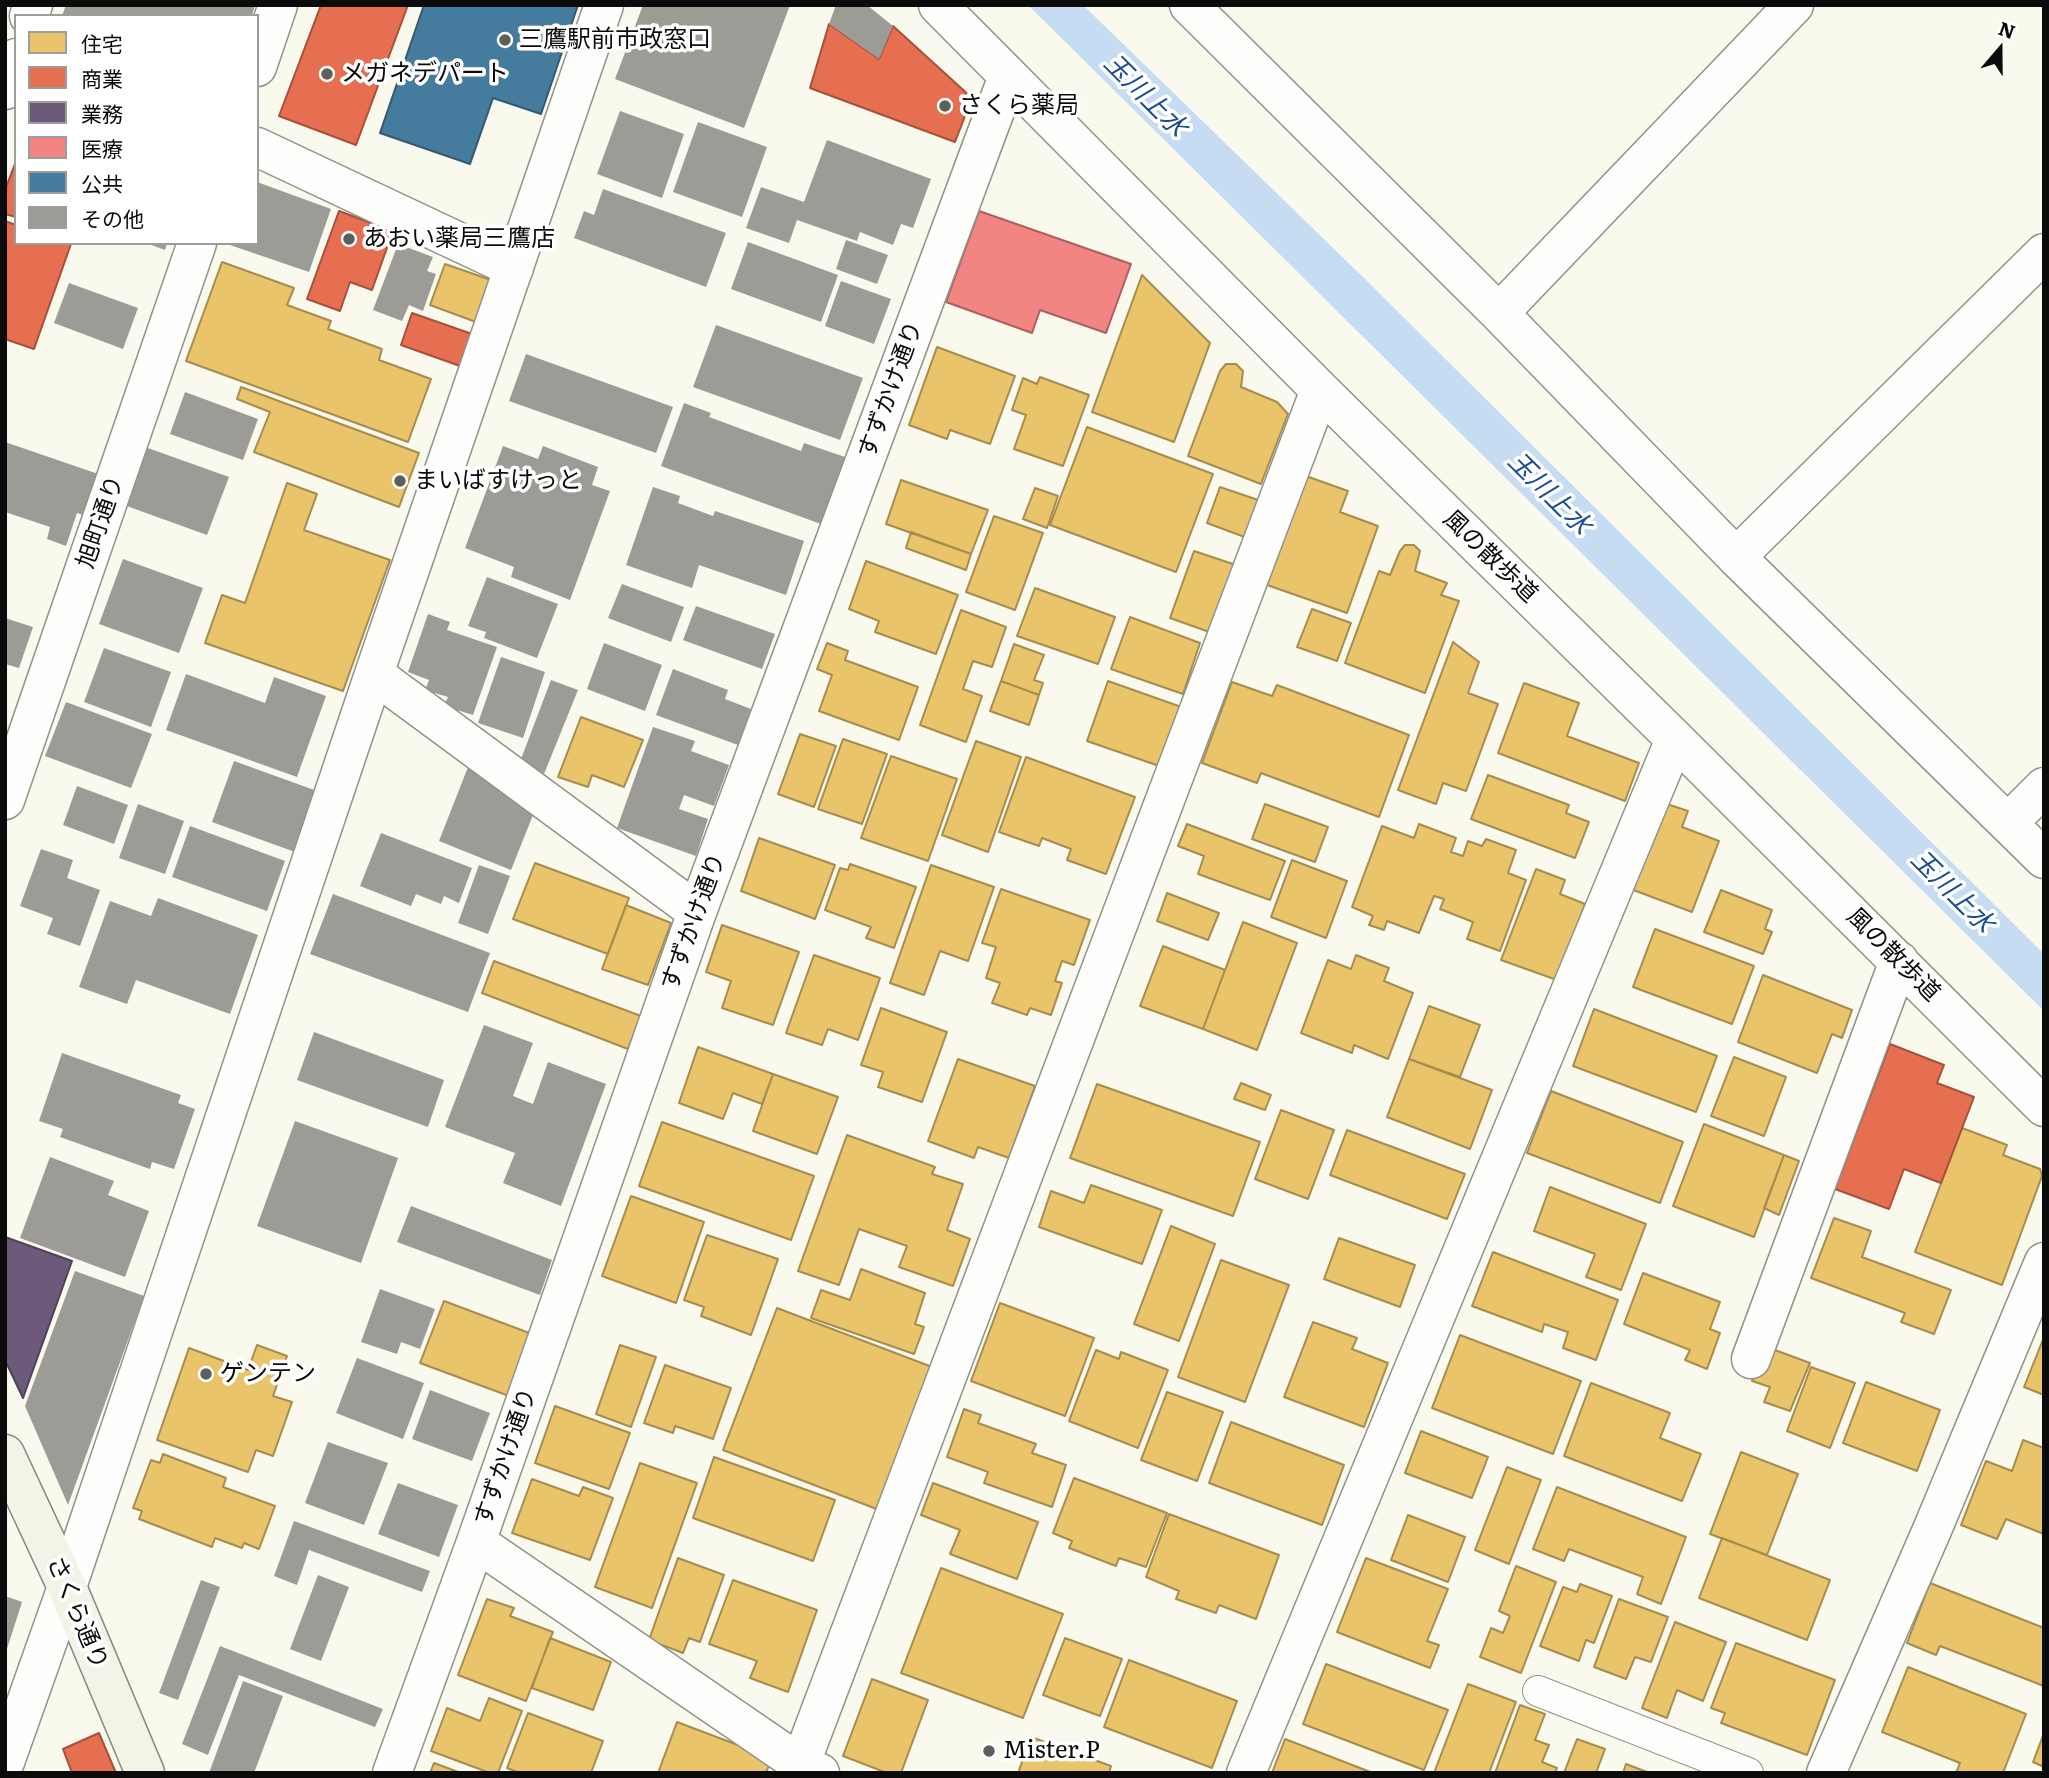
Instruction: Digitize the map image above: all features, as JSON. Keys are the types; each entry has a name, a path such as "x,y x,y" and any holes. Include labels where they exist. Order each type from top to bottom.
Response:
{"street":[{"path":"259,61 278,5"},
{"path":"5,1762 67,1587 374,674 604,5"},
{"name":"風の散歩道","path":"937,5 1320,390 2044,1107"},
{"path":"1189,5 1499,313 1736,557 2044,859"},
{"path":"1499,313 1794,5"},
{"path":"5,90 14,64"},
{"name":"すずかけ通り","path":"392,1773 697,912 1008,76"},
{"path":"259,148 514,268"},
{"name":"旭町通り","path":"5,800 196,245"},
{"path":"1736,557 2044,253"},
{"path":"476,1542 806,1770 1320,390"},
{"path":"374,674 697,912"},
{"path":"1246,1773 1675,739"},
{"path":"2008,823 2044,787"},
{"path":"1751,1359 1899,961"},
{"path":"1826,1773 1932,1530 2044,1262"},
{"name":"さくら通り","path":"5,1454 67,1587 145,1773"}],"lane":[{"path":"1538,1691 1748,1773"}],"water":[{"name":"玉川上水","path":"1028,5 1083,5 1366,280 2044,954 2044,1011"}],"building: 住宅":[{"path":"222,262 294,288 287,305 331,321 328,329 382,349 379,360 431,379 408,442 186,361"},
{"path":"445,264 491,280 476,322 430,305"},
{"path":"1142,275 1210,343 1174,442 1092,412"},
{"path":"937,347 1015,376 990,444 950,430 947,439 909,425"},
{"path":"1226,364 1236,364 1243,371 1241,387 1277,402 1288,414 1261,484 1188,456 1220,371"},
{"path":"1040,377 1089,395 1063,466 1014,449 1026,415 1012,410 1023,378 1037,384"},
{"path":"241,387 419,453 399,507 254,452 270,412 237,399"},
{"path":"1087,427 1213,474 1176,572 1050,525"},
{"path":"1306,476 1348,491 1340,512 1378,526 1347,613 1267,585"},
{"path":"901,480 988,510 971,554 886,524"},
{"path":"287,483 317,494 304,530 390,560 343,691 205,643 222,595 245,603"},
{"path":"1220,487 1264,502 1250,539 1207,523"},
{"path":"1035,488 1058,496 1047,528 1023,519"},
{"path":"994,516 1043,533 1015,610 966,592"},
{"path":"911,532 971,554 966,570 906,548"},
{"path":"1405,545 1414,545 1420,551 1415,571 1447,583 1441,595 1459,601 1425,693 1345,663 1379,571 1390,575"},
{"path":"1194,551 1239,566 1215,634 1170,618"},
{"path":"866,561 958,595 936,654 875,632 879,621 849,609"},
{"path":"1035,588 1115,617 1098,664 1017,636"},
{"path":"1312,609 1351,623 1337,661 1297,647"},
{"path":"961,610 1006,627 992,667 973,661 963,689 982,696 966,742 920,725"},
{"path":"1130,617 1200,643 1183,694 1111,669"},
{"path":"1453,642 1479,662 1468,693 1498,704 1466,791 1443,783 1436,804 1398,790"},
{"path":"827,643 848,651 845,660 918,687 899,740 819,711 832,675 817,669"},
{"path":"1014,644 1044,655 1034,680 1043,683 1039,695 1001,681"},
{"path":"1001,681 1039,695 1029,725 990,711"},
{"path":"1108,681 1187,709 1165,768 1087,741"},
{"path":"1232,682 1272,696 1277,685 1409,735 1379,817 1261,773 1257,783 1202,763"},
{"path":"1524,683 1579,703 1567,736 1639,763 1625,801 1498,753"},
{"path":"581,717 643,740 624,787 592,775 588,787 558,777"},
{"path":"800,734 836,746 814,807 778,794"},
{"path":"843,739 887,754 862,824 818,809"},
{"path":"976,741 1021,757 988,852 942,835"},
{"path":"891,756 957,779 928,861 861,838"},
{"path":"1026,757 1135,797 1106,874 1067,860 1071,849 1042,838 1039,846 999,832"},
{"path":"1488,775 1569,805 1566,813 1589,822 1575,858 1471,819"},
{"path":"1661,802 1688,811 1682,827 1719,841 1692,912 1628,888"},
{"path":"1265,804 1328,827 1315,862 1252,839"},
{"path":"1187,824 1285,861 1270,900 1198,874 1204,856 1178,846"},
{"path":"1419,824 1456,838 1451,852 1463,856 1468,841 1482,846 1486,839 1516,850 1508,873 1526,880 1500,951 1467,939 1473,922 1440,909 1444,899 1434,896 1419,933 1387,921 1384,930 1369,925 1373,916 1352,907 1382,826 1414,838"},
{"path":"759,838 835,865 815,919 741,891"},
{"path":"1292,860 1347,881 1326,938 1271,917"},
{"path":"535,863 629,898 608,954 513,919"},
{"path":"850,864 916,887 894,948 866,938 871,927 825,910 840,868 848,870"},
{"path":"931,865 994,887 968,961 940,951 924,995 890,983"},
{"path":"1536,869 1565,880 1560,894 1585,904 1557,980 1501,960"},
{"path":"1001,889 1090,920 1074,965 1062,961 1055,981 1062,983 1051,1015 1030,1008 1027,1015 992,1003 1000,983 986,978 996,947 982,943"},
{"path":"1721,890 1772,910 1765,929 1772,932 1763,954 1704,932"},
{"path":"1167,893 1219,913 1208,940 1157,921"},
{"path":"626,905 671,923 648,985 602,969"},
{"path":"1243,922 1297,943 1257,1050 1203,1029"},
{"path":"722,925 799,952 773,1025 722,1008 731,981 706,972"},
{"path":"1655,929 1754,966 1732,1024 1633,987"},
{"path":"1163,946 1225,970 1203,1029 1140,1006"},
{"path":"814,955 880,978 858,1040 828,1029 822,1045 786,1033"},
{"path":"1356,955 1389,968 1384,981 1413,993 1388,1059 1354,1045 1352,1053 1301,1033 1328,960 1351,969"},
{"path":"494,961 641,1016 628,1049 482,993"},
{"path":"1763,975 1852,1010 1842,1038 1832,1034 1817,1073 1738,1042"},
{"path":"1429,1006 1480,1025 1460,1077 1409,1059"},
{"path":"881,1008 947,1032 922,1102 878,1087 883,1072 861,1065"},
{"path":"1594,1009 1717,1056 1696,1112 1573,1066"},
{"path":"698,1047 773,1074 762,1104 733,1093 723,1119 679,1103"},
{"path":"1734,1057 1786,1077 1764,1136 1711,1116"},
{"path":"958,1059 1035,1086 1009,1158 978,1147 974,1158 928,1141"},
{"path":"1409,1059 1492,1090 1470,1149 1387,1117"},
{"path":"773,1074 838,1097 817,1154 753,1131"},
{"path":"1241,1083 1271,1095 1265,1110 1234,1099"},
{"path":"1097,1084 1260,1142 1233,1216 1070,1158"},
{"path":"1551,1091 1683,1142 1660,1203 1527,1153"},
{"path":"1281,1110 1334,1130 1308,1199 1255,1179"},
{"path":"662,1122 814,1176 791,1240 639,1186"},
{"path":"1704,1124 1784,1155 1754,1237 1673,1206"},
{"path":"1962,1128 2007,1145 2003,1155 2040,1169 2042,1176 2002,1285 1915,1252"},
{"path":"1347,1130 1465,1174 1447,1219 1330,1175"},
{"path":"847,1135 935,1167 932,1174 963,1184 947,1230 970,1239 953,1286 899,1267 907,1246 859,1229 839,1285 798,1271"},
{"path":"1784,1155 1799,1161 1779,1215 1764,1208"},
{"path":"1091,1185 1162,1210 1142,1264 1039,1227 1051,1191 1084,1203"},
{"path":"1550,1187 1646,1224 1621,1290 1586,1277 1595,1254 1534,1231"},
{"path":"631,1196 704,1222 676,1303 602,1276"},
{"path":"1834,1218 1871,1231 1862,1257 1951,1290 1934,1334 1901,1322 1905,1313 1811,1278"},
{"path":"1171,1226 1215,1244 1179,1341 1134,1324"},
{"path":"707,1235 778,1259 751,1335 701,1316 704,1307 684,1300"},
{"path":"1339,1238 1415,1265 1400,1307 1324,1279"},
{"path":"1493,1252 1618,1300 1596,1360 1563,1348 1568,1332 1544,1324 1542,1332 1472,1306"},
{"path":"1221,1260 1289,1285 1245,1402 1178,1377"},
{"path":"861,1269 925,1293 915,1324 924,1327 914,1354 811,1318 821,1290 850,1300"},
{"path":"1643,1273 1720,1302 1710,1329 1720,1333 1707,1369 1685,1360 1690,1350 1624,1324"},
{"path":"444,1301 532,1334 509,1396 420,1363"},
{"path":"1000,1303 1094,1338 1065,1416 971,1381"},
{"path":"777,1308 940,1370 887,1513 723,1450"},
{"path":"1313,1322 1357,1338 1352,1349 1388,1363 1364,1427 1284,1397"},
{"path":"1460,1335 1581,1381 1553,1454 1432,1408"},
{"path":"2044,1337 2044,1395 2024,1387"},
{"path":"257,1345 287,1356 273,1396 292,1402 273,1456 256,1450 248,1472 157,1440 189,1348 248,1370"},
{"path":"620,1345 656,1357 631,1427 596,1414"},
{"path":"1764,1346 1810,1363 1790,1411 1764,1402 1770,1387 1752,1381"},
{"path":"1096,1350 1119,1359 1121,1352 1168,1370 1138,1448 1069,1421"},
{"path":"665,1365 731,1388 713,1439 675,1426 673,1433 644,1423"},
{"path":"1811,1367 1855,1383 1830,1448 1787,1431"},
{"path":"1866,1382 1940,1410 1917,1471 1843,1443"},
{"path":"1591,1383 1670,1413 1660,1438 1701,1454 1682,1501 1564,1456"},
{"path":"1167,1392 1223,1412 1197,1481 1141,1460"},
{"path":"555,1406 630,1433 609,1489 535,1463"},
{"path":"964,1409 981,1415 978,1423 1036,1444 1032,1453 1066,1465 1052,1507 984,1483 988,1472 947,1457"},
{"path":"1231,1422 1344,1465 1322,1525 1209,1483"},
{"path":"1421,1431 1488,1457 1472,1498 1405,1473"},
{"path":"2023,1440 2044,1448 2044,1534 2006,1519 1997,1539 1961,1525 1986,1461 2012,1471"},
{"path":"1741,1452 1798,1474 1767,1555 1710,1534"},
{"path":"163,1454 226,1478 223,1487 275,1506 259,1549 244,1543 242,1548 215,1538 212,1547 139,1519 142,1511 133,1508 151,1460 160,1463"},
{"path":"714,1457 835,1500 813,1561 693,1518"},
{"path":"640,1463 697,1483 652,1608 595,1587"},
{"path":"1507,1467 1541,1480 1509,1564 1475,1550"},
{"path":"1074,1478 1167,1513 1146,1567 1119,1558 1116,1566 1069,1548 1072,1541 1053,1533"},
{"path":"532,1479 579,1496 583,1487 613,1498 590,1560 512,1533"},
{"path":"933,1483 1038,1522 1017,1579 950,1554 960,1530 921,1515"},
{"path":"1557,1487 1686,1537 1661,1604 1637,1594 1643,1577 1569,1549 1564,1561 1533,1549"},
{"path":"1169,1514 1279,1555 1256,1619 1219,1605 1216,1613 1176,1599 1179,1591 1146,1577"},
{"path":"1408,1515 1465,1537 1448,1582 1391,1560"},
{"path":"1722,1538 1830,1580 1807,1640 1699,1598"},
{"path":"678,1558 724,1575 700,1642 689,1638 683,1653 649,1640"},
{"path":"1366,1558 1448,1589 1427,1641 1439,1645 1430,1668 1337,1632"},
{"path":"1516,1566 1556,1582 1521,1673 1480,1657 1491,1628 1503,1633 1510,1616 1499,1611"},
{"path":"941,1568 1063,1614 1023,1718 901,1673"},
{"path":"733,1580 817,1610 788,1692 750,1678 757,1661 709,1644"},
{"path":"1930,1583 2044,1628 2044,1686 1940,1646 1936,1655 1907,1643"},
{"path":"1580,1584 1612,1596 1594,1643 1586,1640 1579,1661 1540,1646 1563,1587 1577,1592"},
{"path":"487,1599 514,1608 510,1616 553,1632 526,1701 458,1675"},
{"path":"1619,1599 1668,1617 1651,1662 1635,1657 1626,1679 1594,1667"},
{"path":"1675,1622 1726,1642 1703,1701 1677,1690 1667,1718 1642,1708"},
{"path":"550,1638 611,1662 593,1710 532,1688"},
{"path":"1065,1638 1122,1659 1100,1716 1043,1695"},
{"path":"1736,1643 1835,1680 1807,1755 1721,1723 1725,1713 1711,1708"},
{"path":"1129,1660 1237,1701 1212,1768 1104,1727"},
{"path":"1326,1664 1448,1710 1424,1770 1303,1724"},
{"path":"1908,1667 2026,1714 2003,1773 1956,1773 1960,1763 1882,1732"},
{"path":"872,1679 928,1700 901,1773 887,1773 843,1756"},
{"path":"1468,1684 1516,1702 1489,1773 1434,1773"},
{"path":"489,1698 522,1711 498,1773 490,1773 431,1751 447,1708 480,1721"},
{"path":"1520,1705 1545,1714 1535,1740 1549,1745 1542,1762 1557,1768 1555,1773 1495,1773"},
{"path":"528,1713 603,1741 591,1773 520,1773 507,1768"},
{"path":"677,1722 772,1758 766,1773 658,1773"},
{"path":"2044,1733 2044,1767 2033,1762"},
{"path":"1031,1737 1111,1766 1109,1773 1018,1773"},
{"path":"1285,1739 1373,1773 1272,1773"},
{"path":"1577,1739 1605,1749 1596,1773 1564,1773"},
{"path":"434,1763 461,1773 430,1773"},
{"path":"1626,1764 1647,1772 1647,1773 1623,1773"}],"building: 商業":[{"path":"321,5 408,5 356,145 279,116"},
{"path":"829,24 879,59 893,26 972,98 955,142 810,88"},
{"path":"14,166 14,216 5,214 5,190"},
{"path":"339,211 393,231 372,290 350,282 340,311 307,299"},
{"path":"5,221 14,224 14,245 71,245 34,349 5,339"},
{"path":"412,313 472,334 460,366 401,345"},
{"path":"1890,1044 1944,1065 1937,1083 1974,1097 1941,1183 1904,1169 1889,1209 1835,1189"},
{"path":"99,1733 116,1773 72,1773 63,1749"}],"building: 業務":[{"path":"5,1237 72,1261 23,1398 5,1360"}],"building: 医療":[{"path":"979,211 1131,264 1106,333 1040,310 1032,333 946,302"}],"building: 公共":[{"path":"424,5 578,5 541,114 493,98 470,164 380,133"}],"building: その他":[{"path":"66,5 255,5 253,14 63,14"},
{"path":"643,5 790,5 744,128 615,79"},
{"path":"836,5 867,5 893,26 879,59 829,24"},
{"path":"620,111 684,134 662,198 597,174"},
{"path":"698,122 767,147 742,217 673,192"},
{"path":"827,140 931,179 913,228 901,224 893,245 860,232 857,241 797,220 789,243 746,228 761,187 804,202"},
{"path":"259,183 331,209 309,272 230,245 259,245"},
{"path":"603,189 726,233 706,287 574,238 584,211 594,215"},
{"path":"846,240 888,255 877,284 836,269"},
{"path":"748,242 838,275 821,322 731,289"},
{"path":"398,244 433,257 427,271 436,274 423,311 409,305 402,321 373,310"},
{"path":"151,245 166,245 165,250"},
{"path":"841,281 891,299 874,344 825,326"},
{"path":"69,283 138,308 123,349 54,323"},
{"path":"716,325 863,378 840,440 693,387"},
{"path":"526,354 673,407 656,453 509,401"},
{"path":"185,392 258,419 243,460 170,434"},
{"path":"684,403 711,413 709,417 801,451 804,443 845,457 821,524 661,466"},
{"path":"5,442 107,477 93,518 77,513 66,546 47,539 50,527 5,512"},
{"path":"503,446 538,459 543,446 598,467 592,485 610,491 570,600 511,577 514,567 465,548"},
{"path":"145,447 229,477 207,535 124,505"},
{"path":"653,487 680,496 678,503 713,516 715,511 804,541 786,595 699,565 692,588 626,565"},
{"path":"123,559 203,588 179,653 99,624"},
{"path":"487,577 558,604 537,658 484,638 486,632 468,626"},
{"path":"622,584 684,607 671,642 608,618"},
{"path":"696,606 775,634 762,669 683,640"},
{"path":"428,614 450,622 447,630 497,647 473,715 444,706 448,697 425,690 429,680 408,672"},
{"path":"5,618 33,627 19,668 5,664"},
{"path":"604,643 662,665 645,711 587,689"},
{"path":"104,648 171,672 151,727 84,702"},
{"path":"501,657 545,672 523,738 478,723"},
{"path":"673,669 728,690 725,699 751,709 738,745 656,715"},
{"path":"186,674 265,703 274,677 326,696 297,777 166,730"},
{"path":"551,680 578,690 544,774 521,759"},
{"path":"66,702 152,734 131,788 45,756"},
{"path":"653,727 695,741 691,751 729,765 714,806 684,795 679,809 708,819 696,856 617,828"},
{"path":"234,761 317,791 295,852 212,822"},
{"path":"468,767 500,780 496,789 537,805 511,870 439,841"},
{"path":"77,786 128,805 114,844 63,825"},
{"path":"138,804 184,821 165,874 119,858"},
{"path":"190,826 285,861 267,911 172,877"},
{"path":"381,833 472,868 459,903 444,896 441,904 416,894 411,906 360,886"},
{"path":"41,849 73,860 67,878 100,890 80,946 47,934 53,918 20,906"},
{"path":"479,865 510,876 488,934 458,923"},
{"path":"333,894 490,953 468,1012 310,954"},
{"path":"158,898 258,935 230,1014 136,980 127,1004 79,987 110,901 151,916"},
{"path":"484,1025 533,1043 513,1096 533,1104 548,1062 606,1084 561,1206 503,1183 515,1153 445,1127"},
{"path":"314,1032 444,1080 428,1127 297,1080"},
{"path":"62,1053 181,1095 178,1103 195,1109 174,1169 152,1162 150,1169 60,1137 63,1129 39,1121"},
{"path":"295,1121 398,1158 361,1263 257,1226"},
{"path":"50,1157 114,1181 108,1195 149,1211 125,1277 20,1238"},
{"path":"411,1206 552,1260 540,1295 397,1242"},
{"path":"75,1271 144,1296 68,1505 25,1406"},
{"path":"380,1289 435,1309 420,1349 401,1342 397,1354 361,1342"},
{"path":"357,1358 424,1383 403,1439 336,1413"},
{"path":"430,1390 490,1413 472,1461 412,1439"},
{"path":"328,1442 388,1463 364,1525 305,1503"},
{"path":"398,1483 458,1505 439,1557 378,1534"},
{"path":"294,1521 430,1571 422,1592 309,1550 297,1585 274,1576"},
{"path":"318,1575 349,1587 321,1661 290,1649"},
{"path":"201,1580 220,1587 178,1700 159,1693"},
{"path":"5,1596 22,1602 6,1652 5,1652"},
{"path":"220,1646 383,1709 375,1727 239,1675 208,1755 182,1744"},
{"path":"243,1681 283,1696 254,1773 209,1773"}],"place":[{"name":"三鷹駅前市政窓口","path":"505,40"},
{"name":"メガネデパート","path":"327,74"},
{"name":"さくら薬局","path":"945,106"},
{"name":"あおい薬局三鷹店","path":"349,239"},
{"name":"まいばすけっと","path":"400,481"},
{"name":"ゲンテン","path":"206,1374"},
{"name":"Mister.P","path":"989,1751"}]}
